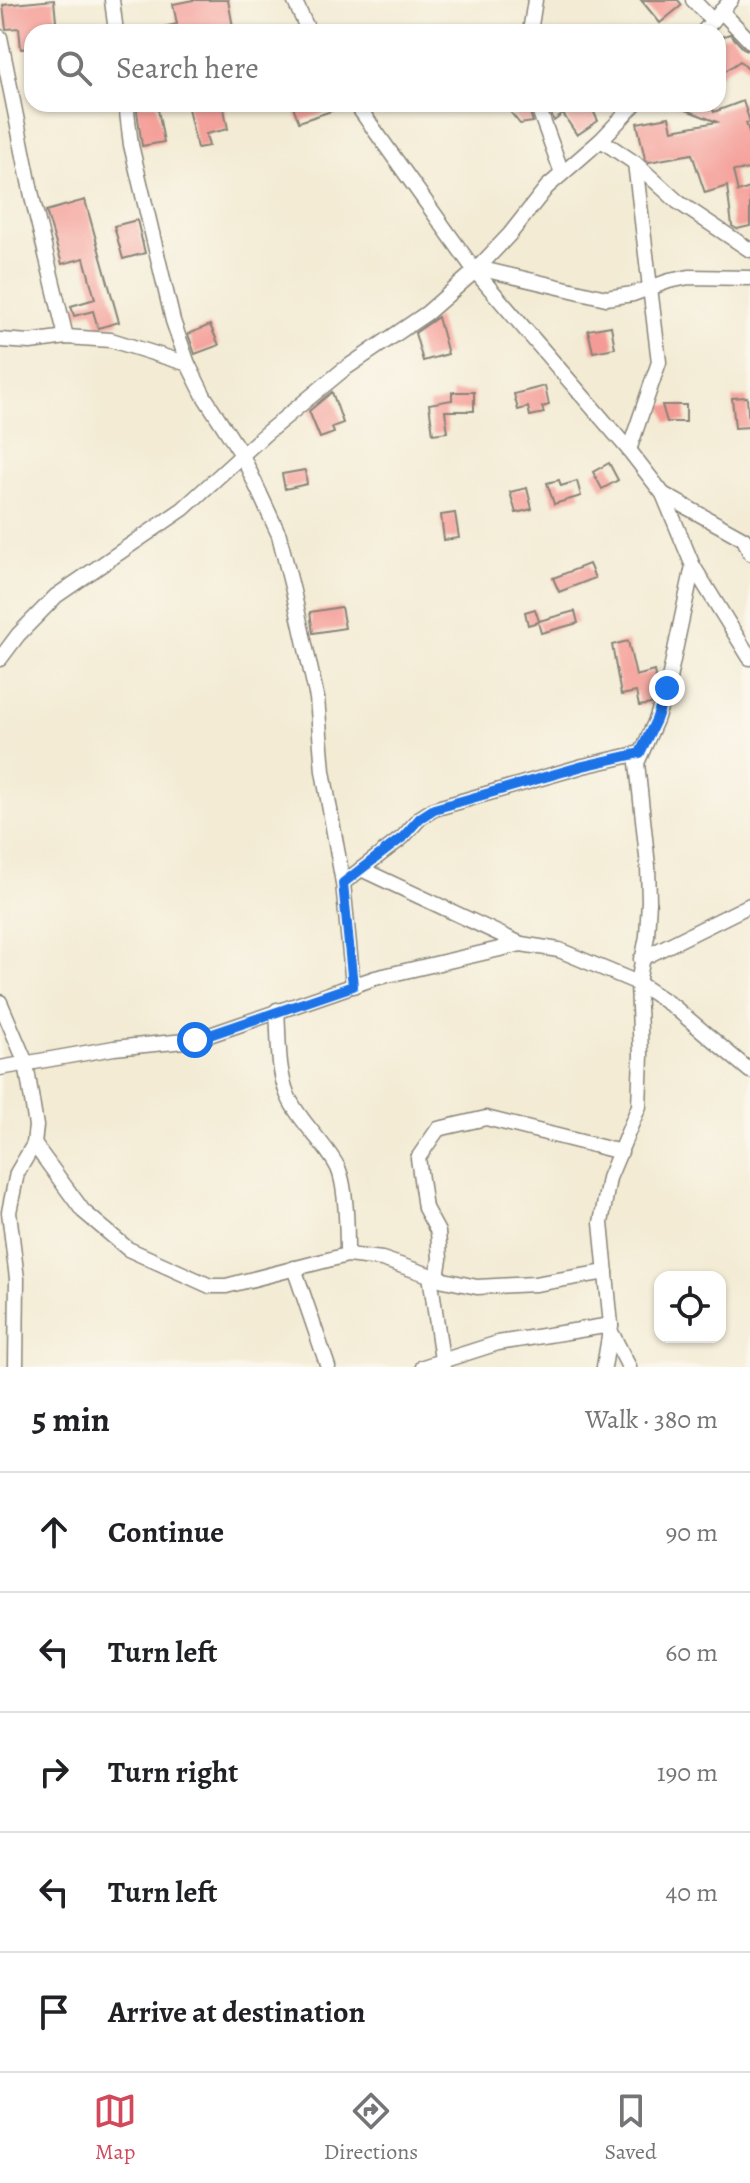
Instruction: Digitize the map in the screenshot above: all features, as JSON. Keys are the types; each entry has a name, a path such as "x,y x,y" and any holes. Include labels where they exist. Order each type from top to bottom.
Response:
{"street":[{"path":"112,0 115,24"},
{"path":"294,0 305,24"},
{"path":"531,24 535,0"},
{"path":"693,0 750,41"},
{"path":"0,37 33,201 66,337"},
{"path":"127,112 131,145 152,238 173,321 188,364 204,396 242,455 279,535 317,698 323,771 343,883 353,986"},
{"path":"362,112 476,270 663,494 693,566 750,658"},
{"path":"540,112 562,173"},
{"path":"0,659 18,635 56,596 183,509 343,370 427,313 476,270 510,234 547,187 601,140 627,112"},
{"path":"601,140 635,163 678,202 750,250"},
{"path":"629,450 659,362 635,163"},
{"path":"476,270 606,298 633,294 689,277 750,278"},
{"path":"0,340 30,342 66,337 111,340 188,364"},
{"path":"663,494 744,539 750,553"},
{"path":"604,1367 611,1329 601,1223 609,1178 639,1106 641,1055 638,983 647,936 649,901 637,763 667,688 693,566"},
{"path":"0,639 18,635"},
{"path":"343,883 434,809 583,766 640,753"},
{"path":"361,869 521,944 559,950 638,983 674,1007 750,1071"},
{"path":"641,959 750,905"},
{"path":"0,1068 114,1048 195,1040 375,978 521,944"},
{"path":"0,1002 26,1063 36,1126 34,1144 17,1173 9,1212 17,1279 16,1367"},
{"path":"277,1010 282,1075 287,1094 338,1169 342,1182 347,1255"},
{"path":"443,1363 433,1276 440,1259 438,1232 425,1208 418,1158 438,1129 486,1118 621,1152"},
{"path":"34,1144 83,1211 128,1249 218,1287 347,1255 382,1259 477,1287 495,1288 606,1272"},
{"path":"294,1268 328,1367"},
{"path":"423,1367 498,1343 611,1329"},
{"path":"611,1329 629,1367"}],"building":[{"path":"54,0 56,21 24,24 24,49 21,49 19,28 6,29 3,5"},
{"path":"193,0 228,0 232,24 177,24 173,4"},
{"path":"641,0 678,0 682,5 660,23"},
{"path":"730,34 750,51 750,71 740,61 726,71 726,35"},
{"path":"743,101 750,122 746,123 750,135 750,169 733,171 738,192 750,188 750,226 737,229 732,226 727,186 705,193 692,154 649,162 645,159 637,123 669,117 672,130 717,122 691,112 726,112 726,107"},
{"path":"137,112 158,112 164,142 142,146"},
{"path":"189,112 225,112 228,129 206,134 209,146 197,148"},
{"path":"295,112 328,112 299,122"},
{"path":"510,112 530,112 533,122 520,124"},
{"path":"550,112 594,112 598,121 577,135 563,114 554,121"},
{"path":"85,200 119,322 98,328 93,311 74,316 71,306 95,299 84,258 62,264 46,211"},
{"path":"137,220 145,253 123,259 114,226"},
{"path":"438,317 448,354 423,361 415,333"},
{"path":"210,325 219,345 195,354 188,334"},
{"path":"611,326 615,348 593,352 588,330"},
{"path":"545,386 549,405 542,407 544,413 530,416 528,407 518,410 514,394"},
{"path":"332,392 343,423 332,427 334,433 320,438 309,411"},
{"path":"452,392 474,392 474,411 445,411 448,432 433,434 429,404 452,400"},
{"path":"747,397 749,427 735,428 732,398"},
{"path":"662,405 686,405 686,422 667,422"},
{"path":"609,463 618,480 602,489 593,472"},
{"path":"305,470 307,484 285,489 282,474"},
{"path":"559,480 561,486 577,481 581,496 554,504 547,483"},
{"path":"527,488 532,509 516,513 510,492"},
{"path":"455,513 459,538 444,540 441,515"},
{"path":"589,564 595,578 559,592 553,578"},
{"path":"341,607 345,628 313,633 310,612"},
{"path":"535,609 539,621 575,611 578,623 541,633 538,622 528,625 525,612"},
{"path":"628,641 636,676 654,671 657,686 651,704 639,706 636,692 621,695 612,645"}],"route":[{"path":"195,1040 353,986 343,883 434,809 583,766 640,753 667,688"}]}
